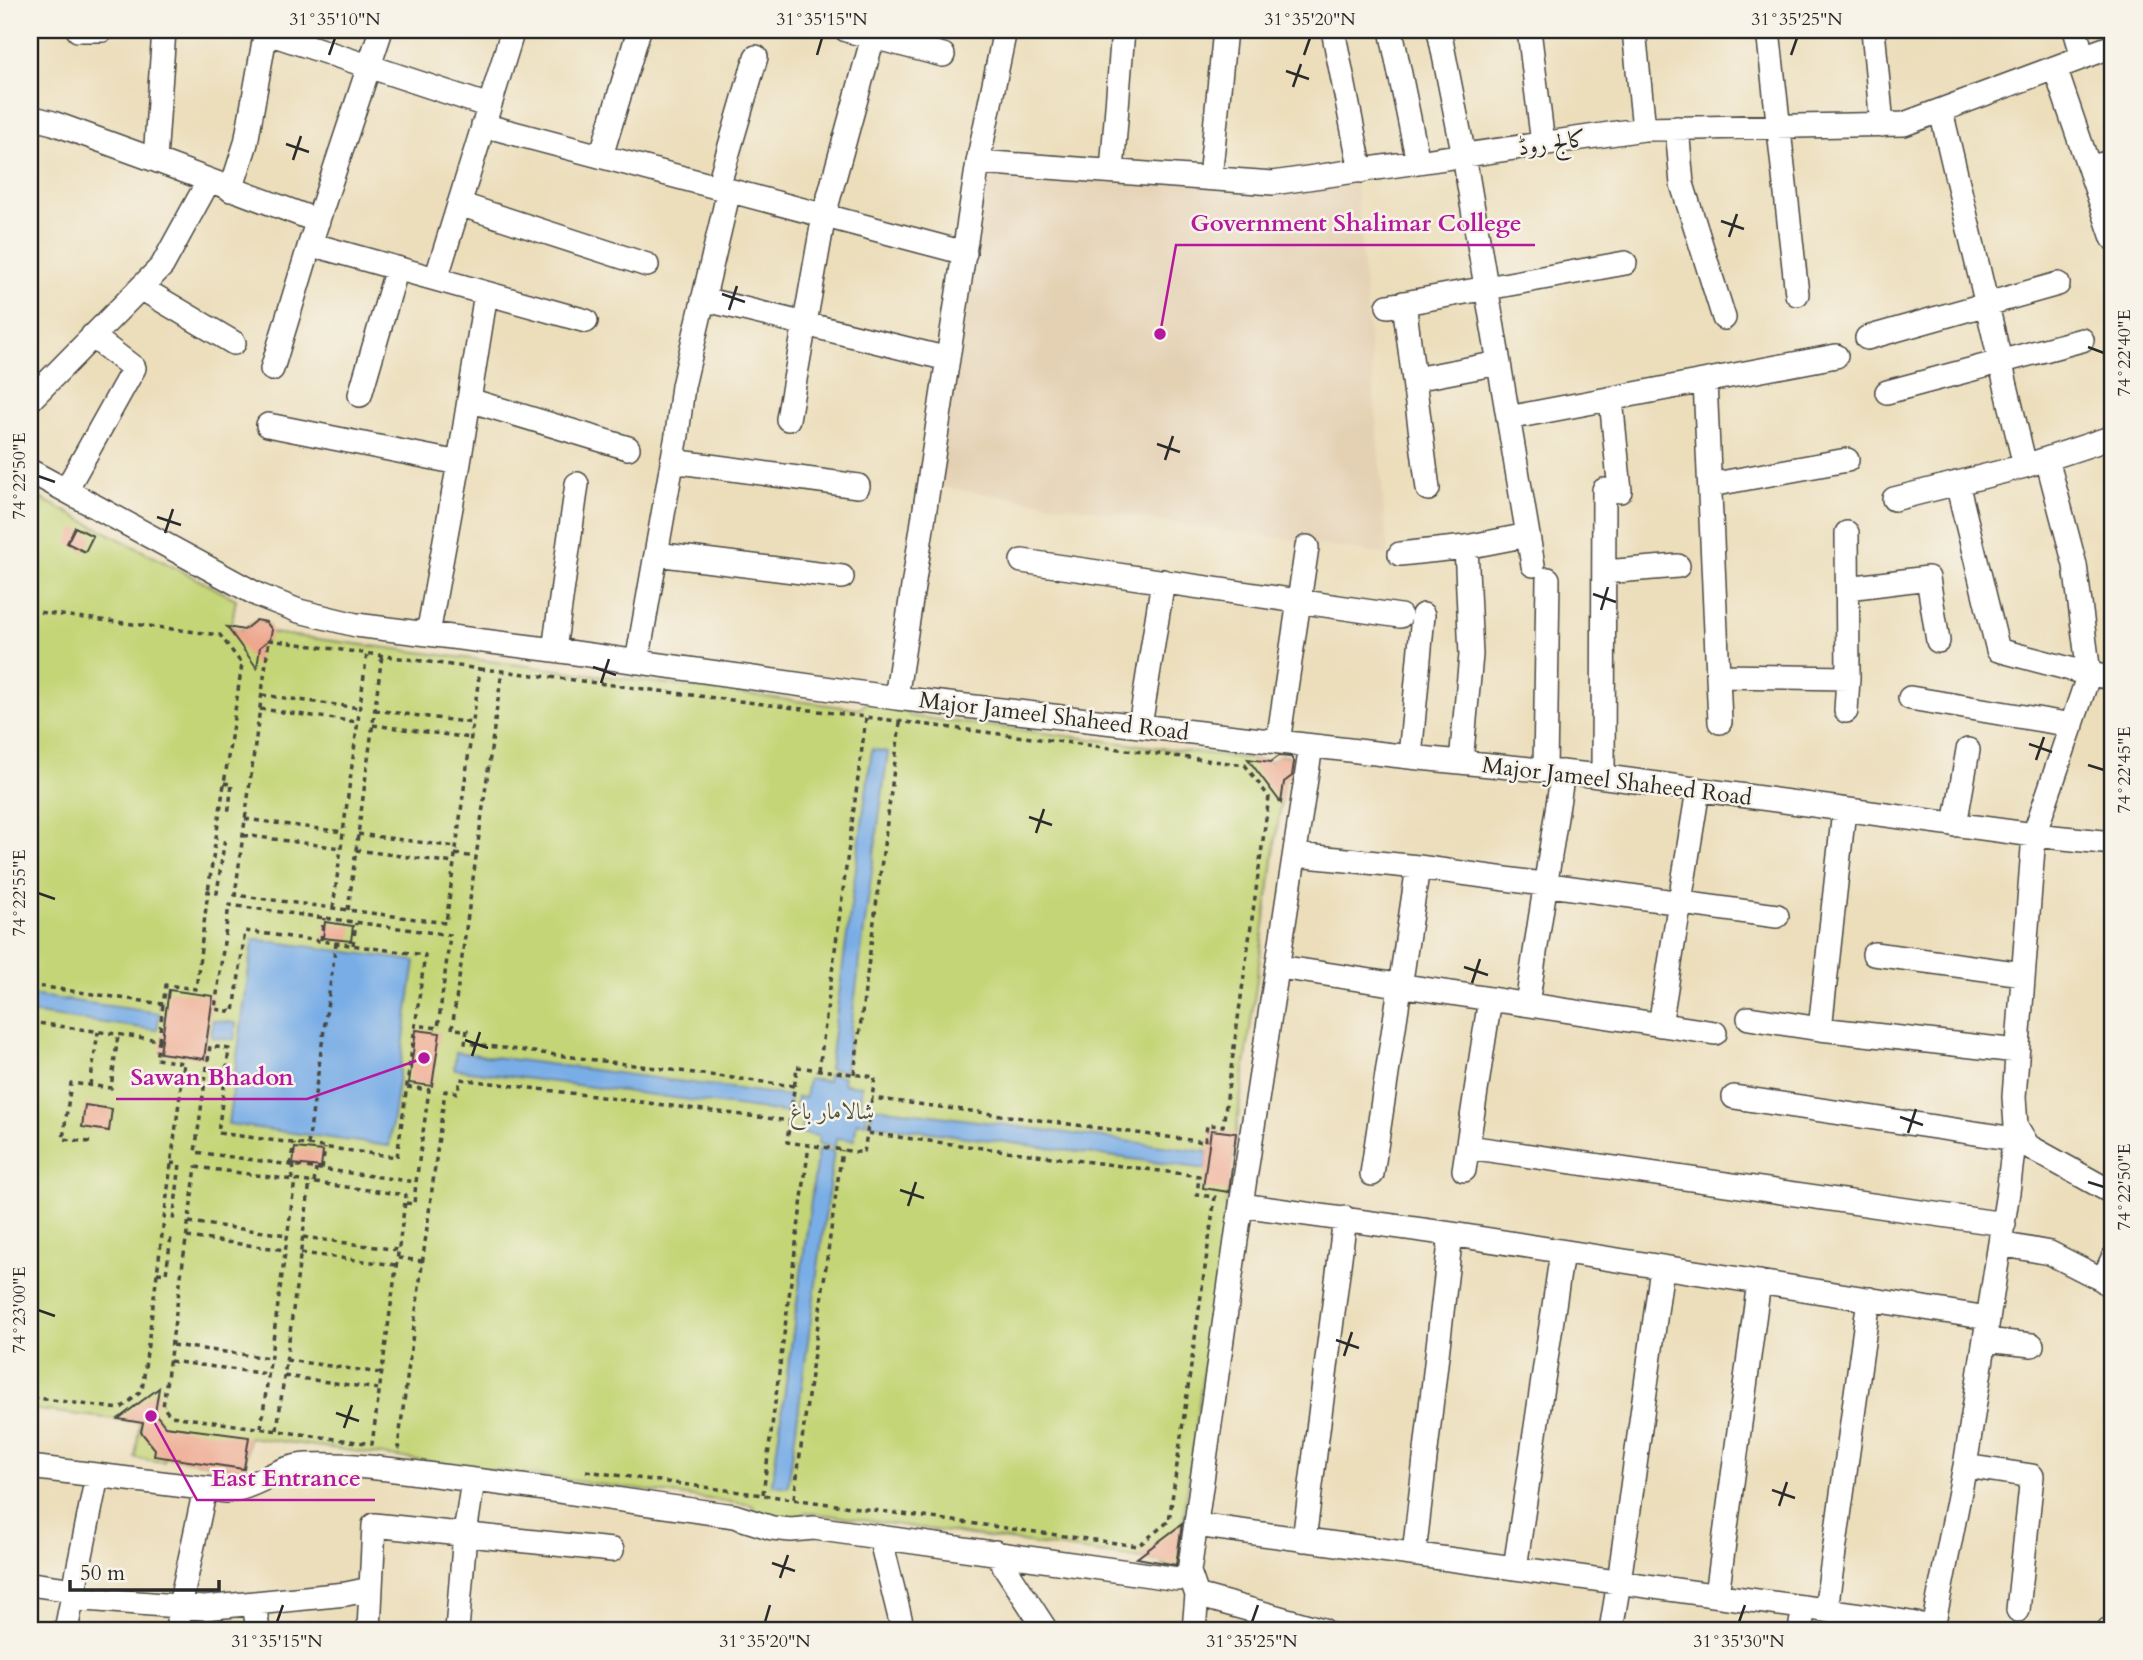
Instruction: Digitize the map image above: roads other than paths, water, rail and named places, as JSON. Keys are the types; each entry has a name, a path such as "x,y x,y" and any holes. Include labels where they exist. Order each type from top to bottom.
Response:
{"street":[{"path":"78,30 102,30"},
{"path":"155,160 164,30"},
{"path":"272,369 381,30"},
{"path":"436,279 513,30"},
{"path":"601,156 639,30"},
{"path":"846,30 943,55"},
{"path":"896,698 978,162 1005,30"},
{"path":"1112,171 1123,30"},
{"path":"1210,178 1225,30"},
{"path":"1333,30 1361,171"},
{"path":"1391,30 1419,162"},
{"path":"1439,30 1464,156 1528,535 1540,572 1554,771 1545,884 1527,1004"},
{"path":"1530,30 1543,144"},
{"path":"1634,30 1644,129"},
{"path":"1768,30 1797,294"},
{"path":"1872,30 1882,125"},
{"path":"2075,30 2083,57"},
{"path":"231,190 246,143 265,31 369,67 486,116 601,156 965,253"},
{"path":"788,419 824,215 873,37"},
{"name":"کالج روڈ","path":"978,162 1273,183 1644,129 1904,124 2113,46"},
{"path":"636,662 683,386 703,299 723,189 756,57"},
{"path":"2055,68 2113,238"},
{"path":"1941,111 2025,466"},
{"path":"30,117 155,160 318,222"},
{"path":"1676,128 1682,184 1724,318"},
{"path":"2089,167 2113,162"},
{"path":"30,400 162,266 208,182"},
{"path":"460,204 647,265"},
{"path":"310,244 586,321"},
{"path":"1428,489 1415,379 1396,304 1625,263"},
{"path":"360,396 397,268"},
{"path":"1867,338 2058,284"},
{"path":"141,288 234,343"},
{"path":"428,635 486,293"},
{"path":"703,299 948,359"},
{"path":"66,490 134,368 92,336"},
{"path":"1887,392 2082,340"},
{"path":"1508,418 1836,356"},
{"path":"1415,379 1499,363"},
{"path":"1705,381 1720,722"},
{"path":"1603,777 1604,572 1612,490 1611,399"},
{"path":"469,400 628,448"},
{"path":"268,425 459,463"},
{"path":"1894,499 2025,466 2113,437"},
{"path":"1195,1525 1717,1595 1933,1629 1965,1466 2002,1234 2015,1132 2014,1097 2034,835 2089,674 2075,565 2047,459"},
{"path":"1710,485 1847,460"},
{"path":"672,461 858,486"},
{"name":"Major Jameel Shaheed Road","path":"30,471 258,596 299,611 356,625 896,698 1554,771 1955,825 2113,843"},
{"path":"1957,483 1998,650 2113,678"},
{"path":"554,650 577,484"},
{"path":"1846,711 1847,533"},
{"path":"1400,554 1466,547 1528,535"},
{"path":"1278,742 1307,547"},
{"path":"1461,762 1471,655 1466,547"},
{"path":"656,554 842,577"},
{"path":"1022,561 1411,615 1409,757"},
{"path":"1604,572 1678,566"},
{"path":"1847,589 1928,578 1938,641"},
{"path":"1140,726 1163,581"},
{"path":"1718,676 1848,678"},
{"path":"1910,698 2072,724"},
{"path":"1194,1630 1196,1595 1189,1572 1195,1525 1311,746"},
{"path":"1955,825 1968,750"},
{"path":"1660,1024 1698,790"},
{"path":"1820,1029 1844,810"},
{"path":"1296,855 1418,867 1777,916"},
{"path":"1373,1174 1418,867"},
{"path":"1874,954 2024,974"},
{"path":"1279,967 1715,1033"},
{"path":"1464,1170 1490,999"},
{"path":"1749,1018 1820,1029 2017,1051"},
{"path":"1734,1097 2015,1132 2028,1146 2113,1193"},
{"path":"1468,1147 2002,1234 2050,1253 2108,1284 2113,1258"},
{"path":"1241,1205 1451,1234 1869,1299 1987,1329 2032,1345"},
{"path":"1304,1539 1345,1219"},
{"path":"1414,1554 1451,1234"},
{"path":"1515,1568 1562,1252"},
{"path":"1611,1630 1662,1268"},
{"path":"1717,1595 1759,1283"},
{"path":"1800,1630 1815,1609 1869,1299"},
{"path":"30,1467 227,1491 240,1490 291,1467 306,1465 370,1468 734,1516 772,1528 814,1528 1178,1579 1189,1572"},
{"path":"1965,1466 2032,1476 2018,1610"},
{"path":"66,1630 97,1476"},
{"path":"457,1630 465,1534 473,1480"},
{"path":"177,1630 205,1489"},
{"path":"369,1630 374,1525 612,1550"},
{"path":"880,1537 903,1630"},
{"path":"995,1552 1046,1630"},
{"path":"30,1584 73,1594 204,1608 346,1594 370,1589"},
{"path":"1196,1595 1324,1630"},
{"path":"254,1603 258,1630"}],"water":[{"path":"872,749 888,752 845,1071 829,1069"},
{"path":"253,939 415,961 389,1146 228,1124"},
{"path":"30,995 160,1013 157,1030 30,1013"},
{"path":"213,1020 236,1023 234,1040 211,1037"},
{"path":"456,1052 790,1096 788,1113 454,1069"},
{"path":"828,1074 844,1076 843,1084 862,1086 859,1105 868,1107 866,1123 857,1122 854,1140 836,1138 835,1147 818,1144 819,1136 801,1133 803,1115 795,1114 797,1097 805,1098 808,1079 827,1081"},
{"path":"872,1107 1208,1152 1206,1169 870,1124"},
{"path":"818,1149 834,1151 788,1487 772,1485"}],"place":[{"name":"Government Shalimar College","path":"1160,334"},
{"name":"Sawan Bhadon","path":"424,1058"},
{"name":"East Entrance","path":"151,1416"}],"park label":[{"name":"شالامار باغ","path":"832,1111"}]}
